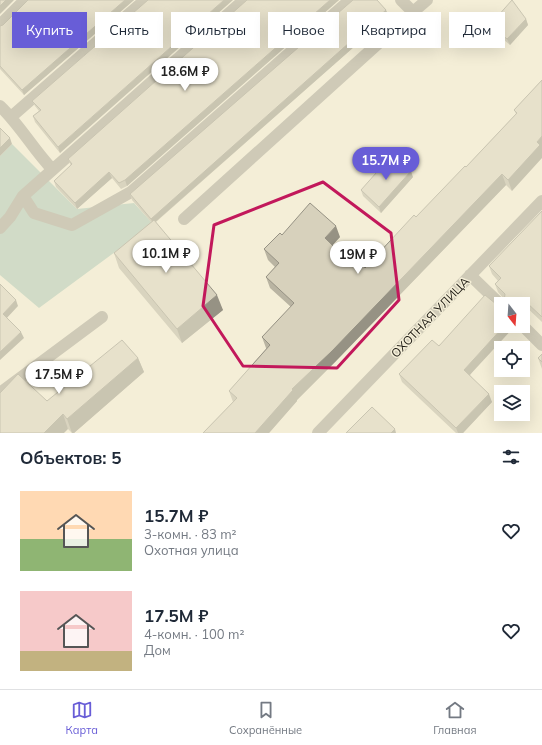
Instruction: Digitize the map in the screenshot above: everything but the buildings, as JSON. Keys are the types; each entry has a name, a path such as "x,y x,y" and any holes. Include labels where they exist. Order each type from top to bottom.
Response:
{"street":[{"path":"0,25 25,0"},
{"path":"11,117 145,0"},
{"path":"0,228 10,217 23,196 244,0"},
{"path":"23,196 34,213 72,225 131,192 350,0"},
{"path":"401,0 413,12 426,0"},
{"path":"184,219 373,48"},
{"path":"0,106 11,117 41,157 52,169"},
{"name":"ОХОТНАЯ УЛИЦА","path":"318,433 542,201"},
{"path":"470,275 494,298"},
{"path":"0,393 102,317"},
{"path":"530,333 542,345"}],"highlighted area":[{"path":"323,182 391,233 399,300 337,368 243,366 203,306 214,225"}],"green space":[{"path":"12,144 77,209 134,203 153,224 39,308 0,275 0,156"}]}
